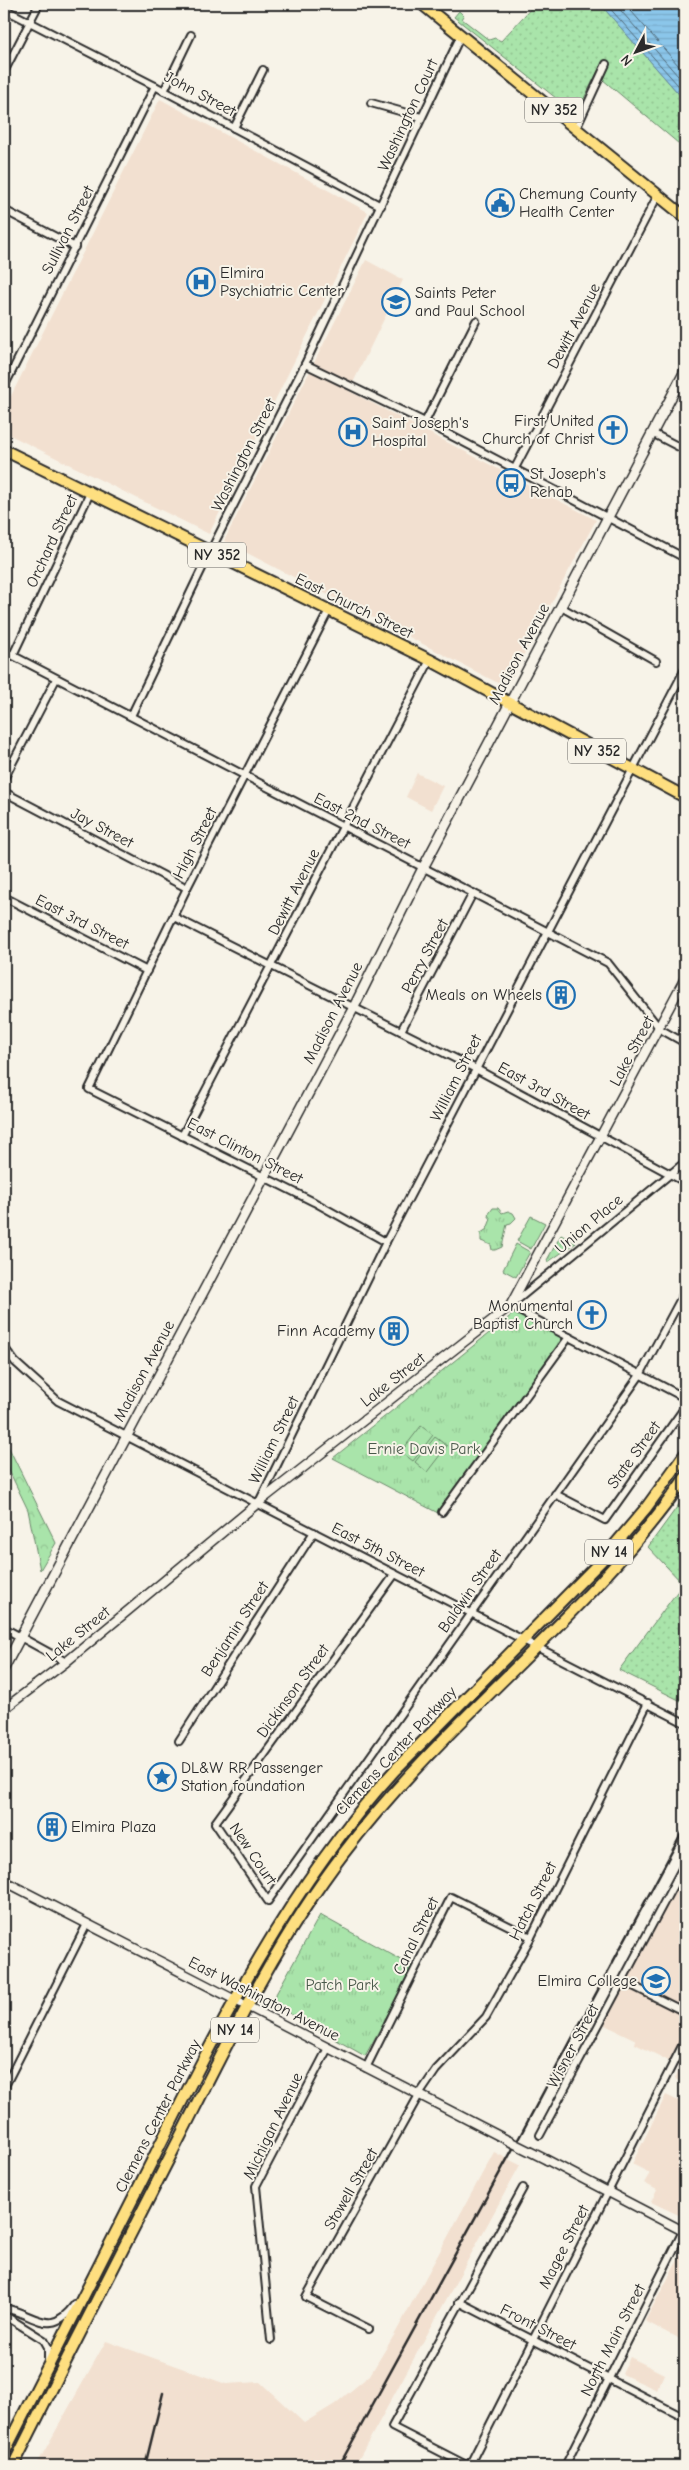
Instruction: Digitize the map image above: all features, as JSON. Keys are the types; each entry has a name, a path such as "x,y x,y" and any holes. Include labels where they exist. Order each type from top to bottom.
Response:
{"main road":[{"name":"NY 352","path":"422,4 685,217"},
{"name":"Madison Avenue","path":"4,1668 354,1007 423,868 685,371"},
{"name":"East Church Street","path":"4,450 430,660 685,797"},
{"name":"Clemens Center Parkway","path":"4,2453 180,2105 284,1914 315,1868 366,1801 601,1561 646,1508 685,1454"},
{"name":"Clemens Center Parkway","path":"13,2466 206,2085 295,1923 362,1828 412,1772 613,1568 652,1523 685,1478"}],"street":[{"path":"4,72 39,4"},
{"name":"John Street","path":"4,9 164,90 382,206"},
{"path":"164,90 191,35"},
{"name":"Washington Court","path":"382,206 421,117 461,35"},
{"path":"576,129 606,64"},
{"path":"234,128 263,70"},
{"name":"Sullivan Street","path":"4,387 156,86"},
{"path":"371,103 421,117"},
{"name":"Dewitt Avenue","path":"514,470 658,195"},
{"name":"Washington Street","path":"131,716 210,552 382,206"},
{"path":"4,210 75,247"},
{"path":"424,422 476,321"},
{"path":"305,364 424,422 685,558"},
{"path":"652,433 685,450"},
{"name":"Orchard Street","path":"13,655 90,493"},
{"path":"560,607 656,661"},
{"name":"High Street","path":"89,1089 187,888 329,610"},
{"name":"East 2nd Street","path":"4,650 56,679 608,963 660,1029 685,1043"},
{"name":"Dewitt Avenue","path":"182,1136 430,660"},
{"name":"William Street","path":"258,1503 386,1242 685,669"},
{"path":"4,779 56,679"},
{"name":"Jay Street","path":"4,792 187,888"},
{"name":"Perry Street","path":"401,1031 473,894"},
{"name":"East 3rd Street","path":"4,897 147,971"},
{"name":"East 3rd Street","path":"174,917 476,1069 685,1182"},
{"name":"Lake Street","path":"4,1709 66,1662 258,1503 510,1306 660,1029 685,978"},
{"name":"East Clinton Street","path":"89,1089 264,1177 386,1242"},
{"name":"Union Place","path":"510,1306 685,1162"},
{"name":"Baldwin Street","path":"268,1901 640,1375 685,1291"},
{"path":"510,1306 685,1398"},
{"path":"442,1512 570,1338"},
{"name":"East 5th Street","path":"4,1347 15,1362 58,1401 685,1723"},
{"name":"State Street","path":"555,1494 605,1520 685,1407"},
{"name":"Benjamin Street","path":"179,1741 314,1532"},
{"name":"Dickinson Street","path":"215,1823 394,1574"},
{"path":"4,1628 66,1662"},
{"name":"Hatch Street","path":"418,2095 441,2064 486,2017 531,1936 648,1703"},
{"name":"New Court","path":"215,1823 268,1901"},
{"name":"Wisner Street","path":"540,2135 685,1866"},
{"name":"East Washington Avenue","path":"4,1881 684,2230"},
{"name":"Canal Street","path":"366,2068 451,1897 531,1936"},
{"path":"4,2088 87,1924"},
{"path":"623,1981 685,2012"},
{"name":"Magee Street","path":"468,2466 685,2040"},
{"name":"Michigan Avenue","path":"271,2340 256,2186 328,2048"},
{"name":"Stowell Street","path":"369,2329 306,2297 418,2095"},
{"path":"468,2466 392,2427 523,2188"},
{"name":"North Main Street","path":"565,2466 684,2230"},
{"path":"4,2308 46,2322 57,2323 64,2318 86,2291"},
{"name":"Front Street","path":"459,2302 685,2418"},
{"path":"4,2315 44,2340 48,2354 47,2367"}],"shaded area":[{"name":"Elmira Psychiatric Center","path":"160,99 368,212 209,534 4,432 4,410"},
{"name":"Saint Joseph's Hospital","path":"366,260 403,280 349,391 596,520 510,680 498,683 224,541"},
{"path":"417,773 443,786 431,810 406,797"},
{"name":"Elmira College","path":"682,1876 685,1878 685,2083 675,2079 681,2067 635,2044 636,2040 603,2024"},
{"path":"666,2095 685,2104 685,2218 651,2202 657,2190 644,2183 650,2173 632,2164"},
{"path":"494,2152 520,2165 355,2466 36,2466 106,2341 226,2384 260,2382 304,2423 335,2404 370,2375 396,2332"},
{"path":"685,2247 685,2342 645,2321"},
{"path":"630,2357 664,2374 657,2390 622,2374"}],"green space":[{"path":"535,4 600,4 685,101 685,149 602,79 609,65 602,63 576,114 454,17 459,11 464,16 462,19 489,40 495,38 501,41"},
{"path":"493,1208 498,1208 502,1213 508,1211 513,1213 516,1218 507,1224 502,1247 495,1250 492,1250 491,1245 481,1241 481,1233 487,1229 491,1219 488,1215"},
{"path":"531,1216 545,1223 531,1249 517,1241"},
{"path":"561,1235 576,1243 548,1262 547,1260"},
{"path":"516,1244 530,1252 516,1277 503,1270"},
{"name":"Ernie Davis Park","path":"518,1310 569,1337 438,1513 333,1458"},
{"path":"421,1426 433,1435 413,1461 401,1452"},
{"path":"435,1437 447,1446 427,1472 415,1462"},
{"path":"4,1438 56,1543 40,1570 28,1510 4,1460"},
{"path":"685,1496 685,1703 619,1670 683,1584 648,1547"},
{"name":"Patch Park","path":"320,1915 414,1967 365,2056 271,2003"}],"water":[{"path":"600,4 685,4 685,101"}],"railway":[{"path":"339,2466 521,2134 685,1827"},
{"path":"145,2466 163,2393"}],"place":[{"name":"Chemung County Health Center","path":"500,203"},
{"name":"Elmira Psychiatric Center","path":"201,282"},
{"name":"Saints Peter and Paul School","path":"396,302"},
{"name":"First United Church of Christ","path":"613,430"},
{"name":"Saint Joseph's Hospital","path":"353,432"},
{"name":"St Joseph's Rehab","path":"511,483"},
{"name":"Meals on Wheels","path":"561,995"},
{"name":"Monumental Baptist Church","path":"592,1315"},
{"name":"Finn Academy","path":"394,1331"},
{"name":"DL&W RR Passenger Station foundation","path":"162,1777"},
{"name":"Elmira Plaza","path":"52,1827"},
{"name":"Elmira College","path":"656,1981"}]}
